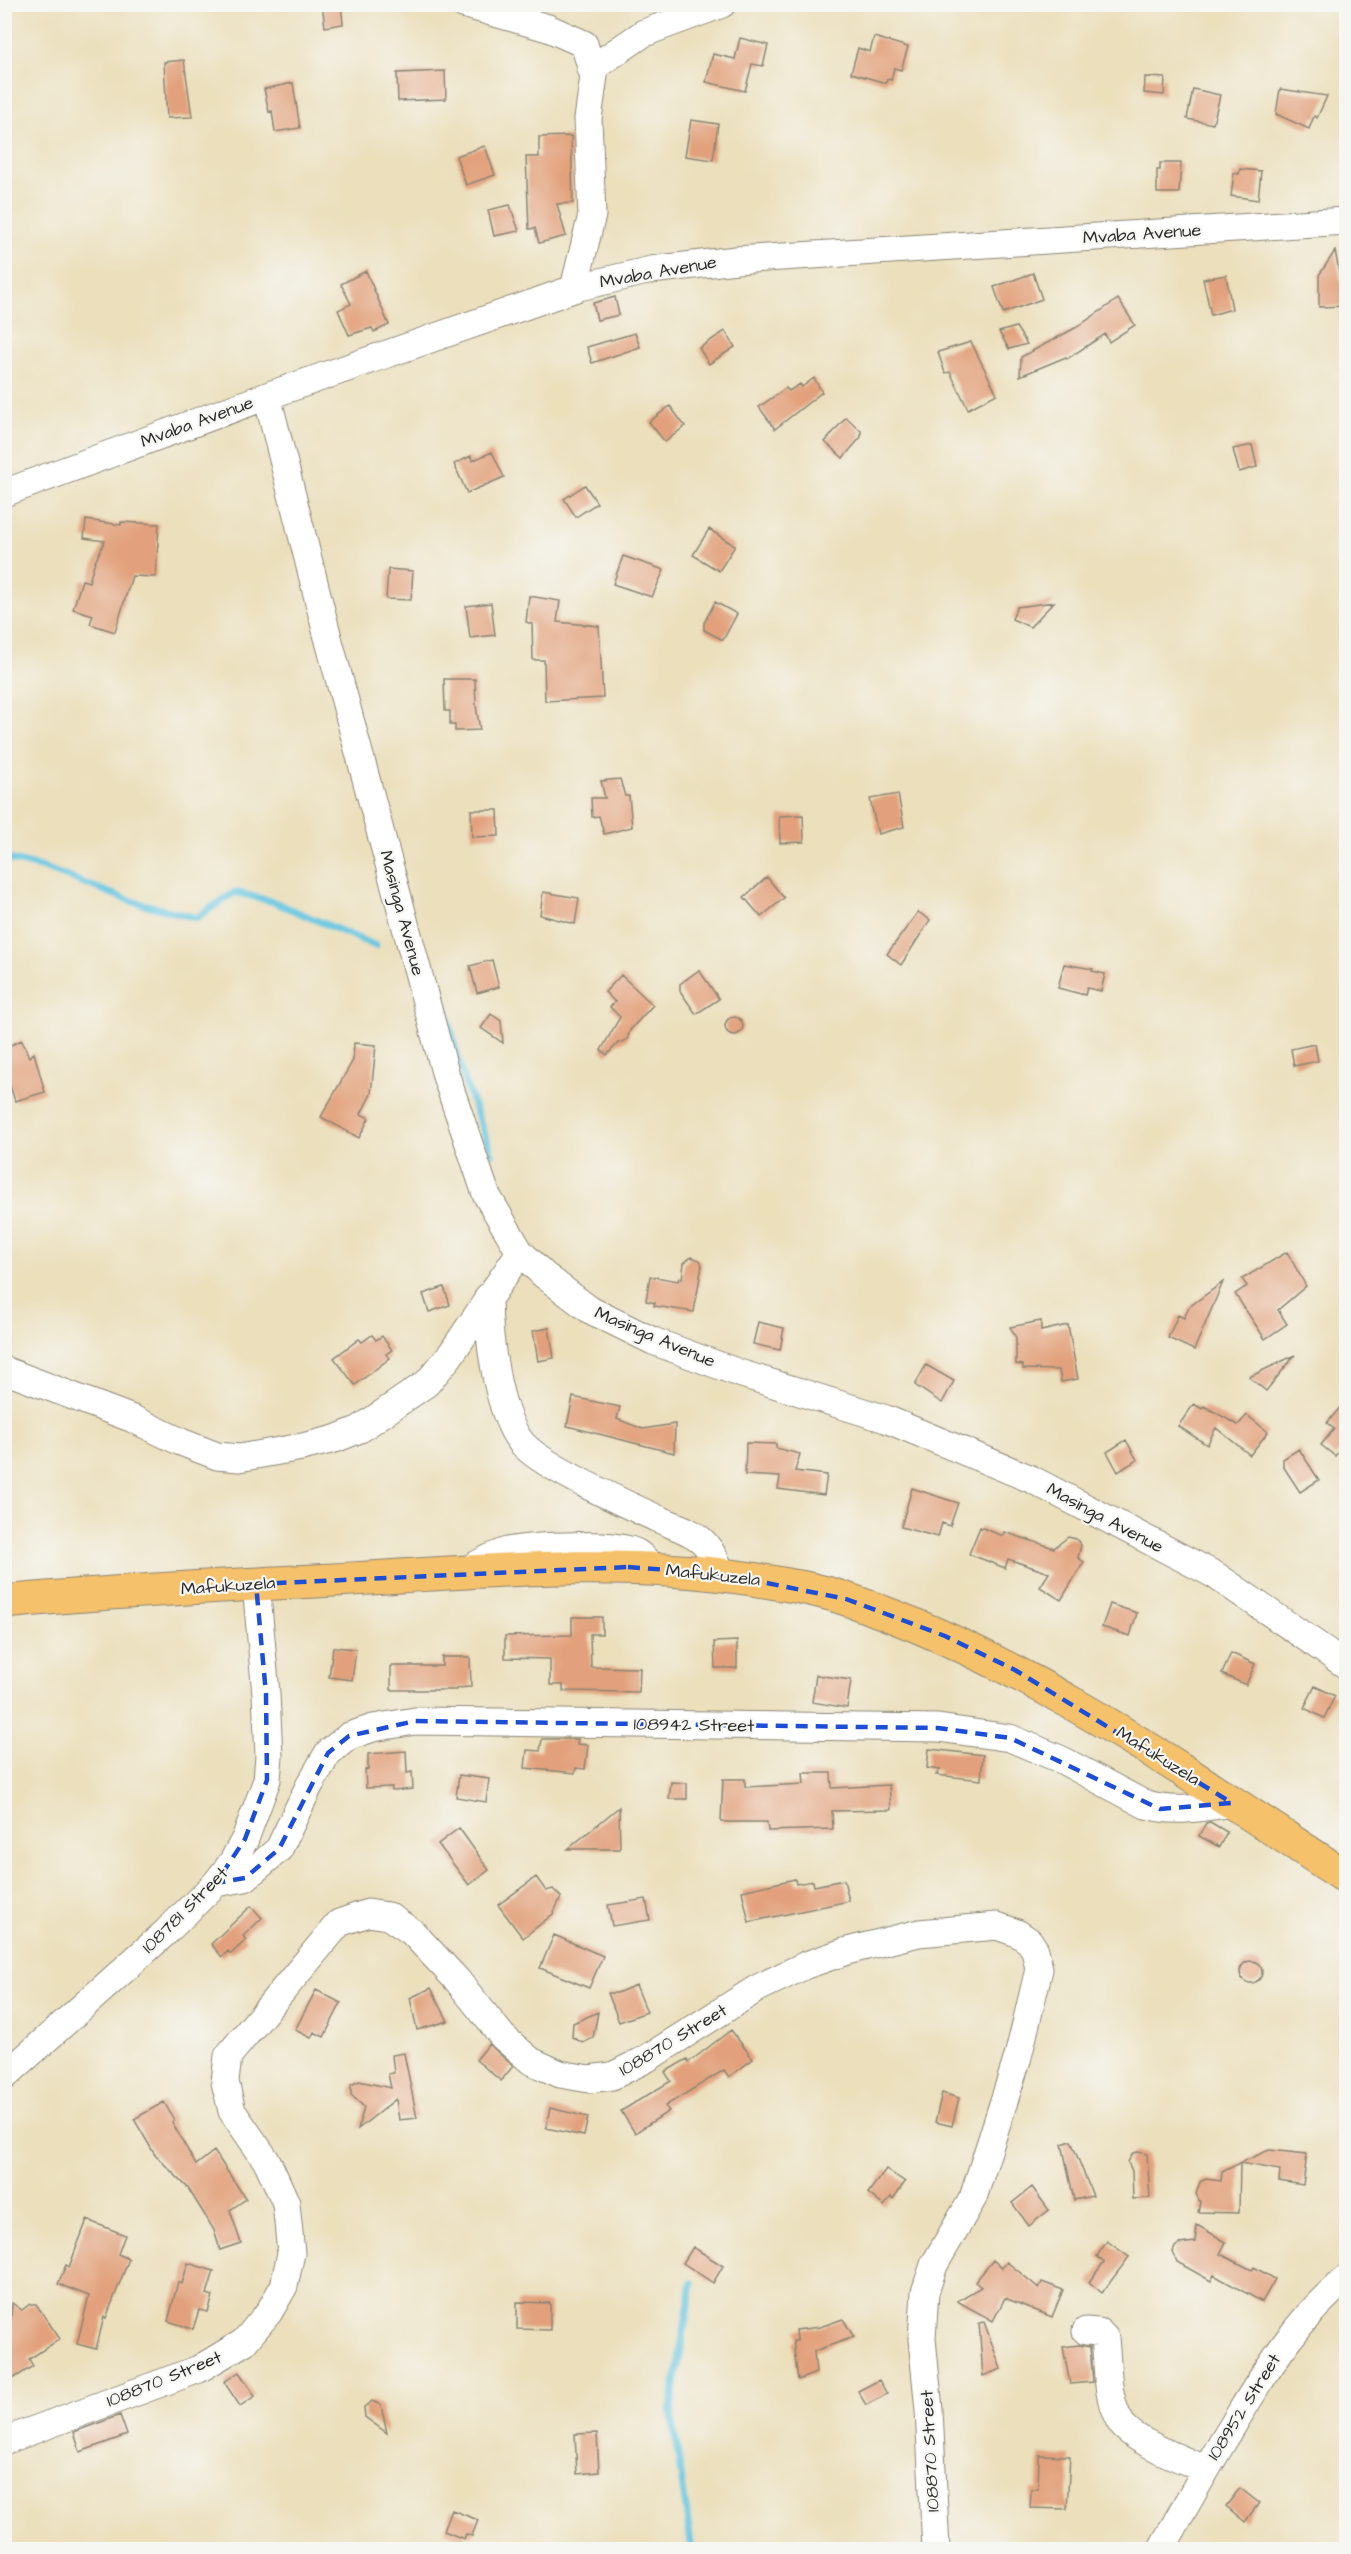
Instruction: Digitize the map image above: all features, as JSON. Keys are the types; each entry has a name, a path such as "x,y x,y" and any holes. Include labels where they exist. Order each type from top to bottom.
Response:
{"main road":[{"name":"Mafukuzela","path":"8,1604 256,1584 537,1568 654,1569 722,1574 784,1584 846,1599 945,1636 1014,1670 1074,1704 1344,1874"}],"street":[{"path":"463,4 548,28 584,44 594,76 588,118 592,215 574,288"},
{"path":"591,69 644,33 722,4"},
{"name":"Mvaba Avenue","path":"4,493 267,396 574,288 651,270 700,263 1347,221"},
{"name":"Masinga Avenue","path":"267,396 326,630 446,1076 486,1194 520,1252 544,1275 590,1310 653,1341 739,1373 886,1419 1031,1479 1215,1575 1347,1665"},
{"path":"4,1370 133,1419 217,1456 239,1458 302,1447 335,1439 360,1429 427,1383 449,1357 520,1252"},
{"path":"488,1297 494,1363 507,1412 514,1431 523,1444 542,1460 585,1483 656,1518 690,1531 710,1547 722,1574"},
{"name":"108781 Street","path":"4,2077 166,1932 216,1883 233,1861 245,1839 267,1780 269,1756 256,1584"},
{"name":"108942 Street","path":"216,1883 245,1878 279,1849 309,1786 328,1753 349,1736 373,1728 415,1721 938,1728 1010,1738 1062,1760 1146,1805 1160,1809 1186,1810 1232,1803"},
{"name":"108870 Street","path":"4,2441 199,2368 244,2342 269,2312 284,2286 291,2253 286,2203 268,2163 232,2111 225,2082 228,2056 339,1923 368,1913 388,1916 412,1932 457,1980 503,2037 531,2061 560,2074 589,2079 612,2076 646,2059 758,1989 806,1965 847,1951 919,1933 998,1926 1017,1932 1029,1941 1035,1950 1039,1969 1018,2057 973,2198 934,2265 925,2292 922,2339 929,2410 936,2550"},
{"name":"108952 Street","path":"1161,2550 1206,2469 1266,2370 1296,2327 1322,2298 1347,2279"},
{"path":"1086,2331 1099,2332 1105,2338 1112,2400 1123,2425 1166,2453 1206,2469"}],"highlighted area":[{"path":"628,1567 722,1574 846,1599 945,1636 1015,1670 1232,1803 1160,1809 1010,1738 938,1728 415,1721 349,1736 328,1753 279,1849 245,1878 216,1883 245,1839 267,1780 266,1694 256,1584"}],"building":[{"path":"322,4 341,4 343,24 325,27"},
{"path":"874,37 908,47 901,70 894,68 891,80 887,79 886,83 851,73 858,48 870,52"},
{"path":"740,38 768,45 763,66 752,64 745,91 706,82 713,54 735,59"},
{"path":"184,60 192,117 167,118 164,62"},
{"path":"445,71 446,99 398,101 397,73"},
{"path":"1145,77 1165,78 1164,95 1144,93"},
{"path":"293,83 300,128 275,132 272,111 269,112 264,89"},
{"path":"1193,89 1220,95 1213,124 1187,119"},
{"path":"1280,89 1327,96 1317,118 1314,116 1309,129 1276,114"},
{"path":"691,120 718,124 713,160 685,156"},
{"path":"571,136 573,203 557,204 566,236 539,243 535,228 529,229 526,157 539,157 539,137"},
{"path":"485,146 495,175 466,185 456,156"},
{"path":"1160,163 1181,163 1179,193 1157,193 1157,170 1160,170"},
{"path":"1240,169 1261,171 1258,200 1231,196 1234,173 1239,174"},
{"path":"510,205 519,231 494,236 488,210"},
{"path":"1335,251 1341,281 1346,281 1346,306 1319,307 1319,275"},
{"path":"366,271 389,325 374,332 372,328 349,335 338,310 351,304 341,284"},
{"path":"1033,273 1042,299 1003,313 994,287"},
{"path":"1226,275 1232,309 1211,315 1203,279"},
{"path":"615,297 619,315 597,320 593,303"},
{"path":"1118,299 1135,325 1109,342 1105,334 1067,359 1066,357 1020,376 1021,357 1077,327"},
{"path":"1016,327 1027,344 1009,349 999,332"},
{"path":"725,331 735,347 709,364 699,348"},
{"path":"635,333 640,347 592,363 587,347"},
{"path":"971,342 997,394 968,409 950,372 945,373 938,352"},
{"path":"814,378 822,392 775,429 759,407 786,388 789,391 800,384 802,387"},
{"path":"670,406 685,426 665,442 649,422"},
{"path":"846,417 861,431 861,437 843,458 825,442"},
{"path":"1252,445 1257,467 1239,472 1233,449"},
{"path":"492,452 504,477 467,493 454,464 471,456 472,461"},
{"path":"585,485 597,503 576,517 564,499"},
{"path":"86,520 121,525 121,522 159,524 156,577 132,576 115,632 90,624 93,615 73,609 82,580 89,582 94,564 105,541 84,538"},
{"path":"709,529 735,546 719,571 693,555"},
{"path":"623,556 664,570 652,597 613,584"},
{"path":"388,569 413,571 411,600 386,599"},
{"path":"529,596 560,601 557,622 599,626 603,698 545,701 544,660 533,660 532,624 526,622"},
{"path":"715,602 737,614 723,640 704,630 704,623"},
{"path":"1054,602 1030,627 1012,619 1017,607"},
{"path":"491,603 495,635 470,638 466,606"},
{"path":"444,679 475,679 480,730 455,731 455,725 450,725 450,711 445,711"},
{"path":"620,779 625,796 629,796 632,827 604,834 599,816 592,817 591,798 605,798 601,781"},
{"path":"898,794 904,827 878,834 870,799"},
{"path":"471,810 498,810 499,836 472,837"},
{"path":"803,815 804,842 780,843 779,816"},
{"path":"767,877 784,898 761,917 744,897"},
{"path":"543,892 579,898 575,924 540,915"},
{"path":"918,912 930,920 901,965 887,954"},
{"path":"492,960 499,987 477,993 470,966"},
{"path":"1064,964 1093,969 1092,971 1105,974 1101,991 1087,988 1085,995 1058,988"},
{"path":"699,970 719,999 696,1014 680,991 680,984"},
{"path":"621,975 653,1005 630,1030 627,1040 618,1043 607,1055 601,1050 620,1017 610,1007 615,1002 605,992"},
{"path":"491,1014 501,1021 503,1043 481,1028"},
{"path":"734,1017 740,1020 743,1026 740,1032 734,1035 728,1032 725,1026 728,1020"},
{"path":"22,1040 29,1057 34,1053 45,1092 15,1101 4,1067 4,1048"},
{"path":"354,1043 376,1045 371,1094 361,1114 369,1118 359,1138 321,1117 353,1060"},
{"path":"1315,1044 1318,1061 1294,1066 1291,1049"},
{"path":"1287,1252 1306,1286 1278,1310 1287,1324 1265,1339 1235,1294 1247,1286 1242,1279"},
{"path":"691,1257 700,1260 702,1265 694,1312 654,1306 655,1303 646,1301 650,1276 678,1281 679,1278 682,1279 684,1263"},
{"path":"1223,1282 1194,1350 1168,1338 1178,1315 1184,1318 1189,1307"},
{"path":"444,1287 450,1305 429,1312 423,1294"},
{"path":"1041,1321 1041,1331 1068,1325 1078,1379 1061,1382 1059,1370 1023,1369 1023,1365 1016,1364 1016,1338 1010,1327"},
{"path":"758,1322 784,1328 780,1350 753,1344"},
{"path":"549,1328 554,1358 538,1361 533,1331"},
{"path":"372,1335 376,1340 382,1336 392,1350 386,1354 390,1358 355,1385 334,1358 359,1339 362,1342"},
{"path":"1295,1355 1266,1391 1249,1377"},
{"path":"926,1365 954,1381 942,1403 915,1385"},
{"path":"573,1397 620,1407 617,1419 643,1429 675,1424 674,1453 567,1426"},
{"path":"1347,1399 1347,1442 1335,1456 1321,1445 1334,1429 1327,1423"},
{"path":"1194,1404 1202,1409 1204,1406 1238,1425 1247,1415 1268,1432 1250,1455 1216,1428 1207,1445 1178,1426"},
{"path":"1126,1440 1137,1460 1118,1472 1107,1452"},
{"path":"746,1443 776,1444 776,1448 800,1454 795,1471 827,1475 824,1495 778,1489 780,1477 745,1475"},
{"path":"1299,1449 1319,1480 1300,1492 1283,1466 1283,1459"},
{"path":"912,1488 958,1503 950,1526 942,1523 938,1537 901,1527"},
{"path":"980,1527 1003,1536 1004,1532 1054,1548 1068,1537 1076,1539 1081,1545 1078,1558 1084,1562 1061,1600 1040,1587 1049,1573 1008,1559 1005,1568 969,1554"},
{"path":"1110,1604 1137,1613 1130,1636 1102,1627"},
{"path":"572,1617 602,1617 602,1634 590,1634 591,1667 640,1668 639,1692 563,1691 563,1685 550,1685 550,1659 505,1658 505,1636 572,1635"},
{"path":"737,1641 737,1668 715,1668 714,1642"},
{"path":"333,1647 356,1649 352,1680 329,1677"},
{"path":"1231,1653 1255,1664 1246,1685 1222,1674"},
{"path":"442,1657 470,1657 471,1687 456,1688 456,1690 391,1690 391,1666 442,1666"},
{"path":"816,1675 851,1680 847,1708 812,1702"},
{"path":"1315,1686 1335,1696 1324,1718 1304,1708"},
{"path":"542,1739 578,1739 577,1744 588,1745 585,1769 576,1768 575,1773 525,1768 527,1750 540,1751"},
{"path":"929,1749 983,1755 981,1780 936,1775 940,1770 927,1768"},
{"path":"406,1751 407,1773 412,1772 413,1789 392,1791 392,1787 366,1788 365,1770 368,1769 368,1754"},
{"path":"803,1773 831,1773 832,1788 889,1785 891,1810 832,1811 833,1829 768,1831 767,1822 721,1822 723,1779 745,1779 745,1787 804,1784"},
{"path":"459,1775 489,1779 486,1802 456,1797"},
{"path":"671,1782 687,1783 687,1799 669,1799"},
{"path":"619,1807 620,1849 568,1849 591,1830"},
{"path":"1210,1822 1227,1832 1219,1847 1199,1836 1206,1823"},
{"path":"459,1828 489,1870 469,1885 438,1844"},
{"path":"536,1877 546,1891 553,1889 561,1897 553,1914 523,1938 498,1905"},
{"path":"795,1879 796,1884 813,1881 814,1886 844,1880 849,1901 749,1922 742,1891"},
{"path":"646,1899 650,1920 612,1926 608,1905"},
{"path":"251,1906 262,1918 243,1936 246,1940 231,1954 228,1951 222,1957 211,1944"},
{"path":"554,1935 603,1956 589,1988 540,1968"},
{"path":"1251,1961 1259,1964 1262,1972 1259,1980 1251,1983 1243,1980 1240,1972 1243,1964"},
{"path":"636,1985 647,2012 619,2022 608,1993 617,1993"},
{"path":"431,1988 448,2021 417,2030 410,1998"},
{"path":"316,1990 341,2003 324,2037 314,2032 311,2038 295,2030"},
{"path":"598,2012 593,2038 583,2043 572,2037 573,2023"},
{"path":"731,2030 753,2059 729,2077 724,2070 665,2106 669,2111 635,2133 621,2111 671,2081 665,2072 687,2059 689,2062"},
{"path":"489,2044 513,2066 501,2081 476,2060"},
{"path":"404,2053 417,2118 399,2120 396,2099 358,2129 364,2107 351,2095 351,2085 359,2081 391,2088 388,2074 394,2073 392,2055"},
{"path":"942,2093 959,2098 952,2126 935,2122"},
{"path":"164,2102 174,2120 172,2122 196,2165 214,2151 246,2199 230,2210 241,2243 220,2250 214,2230 188,2188 155,2155 134,2119"},
{"path":"550,2108 588,2117 584,2136 546,2128"},
{"path":"1071,2141 1093,2196 1074,2200 1062,2144"},
{"path":"1269,2150 1307,2154 1303,2185 1279,2181 1280,2170 1240,2163"},
{"path":"1133,2153 1147,2154 1150,2198 1133,2199 1132,2171 1128,2162"},
{"path":"1240,2163 1239,2213 1198,2212 1200,2202 1196,2194 1200,2182 1206,2179 1221,2181 1222,2172"},
{"path":"886,2169 905,2182 893,2199 891,2197 884,2206 868,2193"},
{"path":"1032,2187 1049,2210 1029,2226 1012,2203"},
{"path":"87,2220 125,2235 118,2254 129,2259 106,2318 104,2317 96,2349 77,2344 89,2296 58,2284 66,2265 69,2267"},
{"path":"1197,2225 1226,2242 1220,2254 1252,2270 1254,2267 1275,2279 1262,2302 1214,2275 1211,2281 1177,2262 1173,2252 1175,2247 1179,2244 1195,2242"},
{"path":"1107,2241 1129,2257 1102,2293 1089,2282 1104,2262 1097,2256"},
{"path":"693,2247 723,2266 713,2283 683,2263"},
{"path":"993,2260 1002,2268 1007,2262 1039,2288 1042,2282 1063,2290 1052,2317 1005,2298 993,2321 957,2301 981,2287 975,2282"},
{"path":"188,2263 214,2271 207,2294 213,2296 208,2312 199,2310 193,2329 168,2321 178,2282 182,2284"},
{"path":"517,2302 550,2303 550,2330 517,2329"},
{"path":"12,2303 22,2310 30,2304 36,2304 60,2339 29,2359 33,2366 13,2379 4,2364 4,2321 11,2317"},
{"path":"843,2319 854,2337 814,2351 816,2373 798,2380 793,2341 797,2341 796,2330 820,2327"},
{"path":"984,2322 1001,2369 983,2376 979,2323"},
{"path":"1079,2345 1090,2347 1093,2382 1070,2384 1063,2347"},
{"path":"239,2372 255,2396 240,2406 224,2382"},
{"path":"879,2380 887,2394 866,2405 858,2391"},
{"path":"372,2401 381,2405 387,2433 365,2417 364,2407"},
{"path":"120,2415 127,2435 80,2452 74,2432"},
{"path":"597,2433 599,2472 577,2474 575,2434"},
{"path":"1039,2455 1070,2456 1067,2509 1030,2508 1031,2489 1038,2489"},
{"path":"1240,2488 1259,2503 1245,2522 1226,2506"},
{"path":"452,2510 478,2520 472,2536 466,2534 464,2539 444,2531"}],"waterway":[{"path":"4,858 44,868 131,901 196,918 235,892 274,902 376,946"},
{"path":"428,967 441,988 462,1074 492,1154"},
{"path":"692,2283 671,2408 692,2550"}]}
